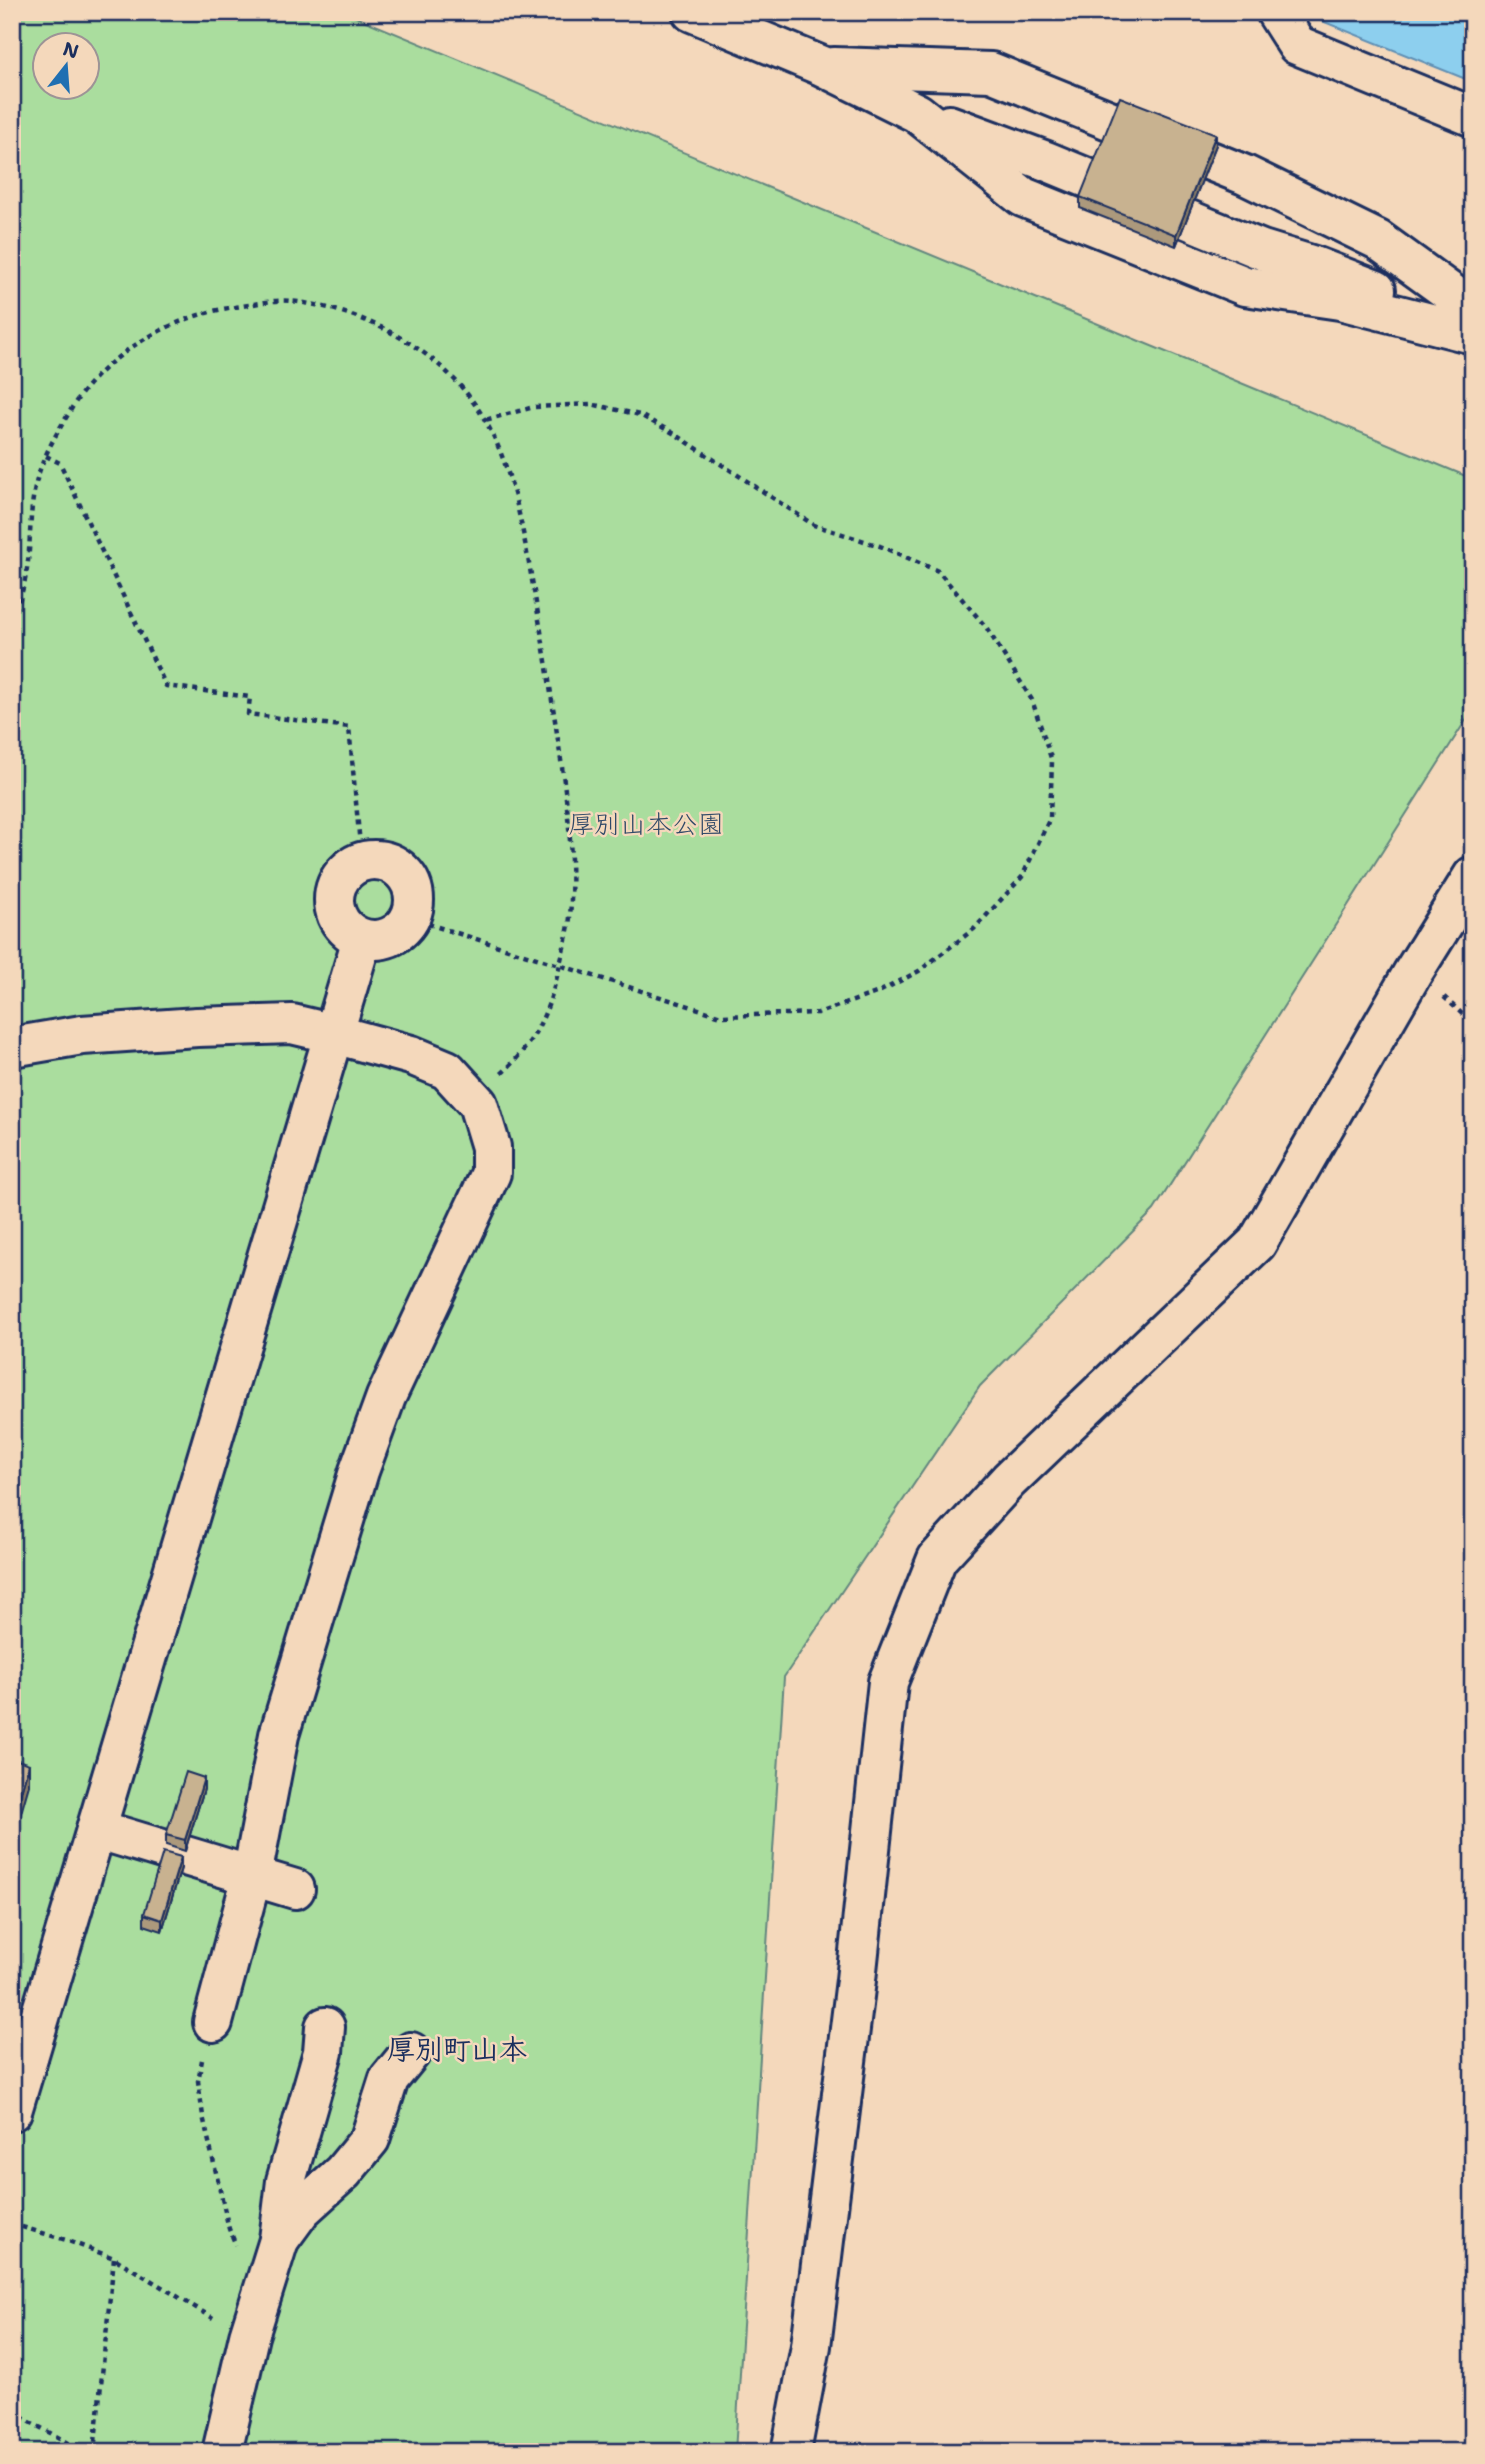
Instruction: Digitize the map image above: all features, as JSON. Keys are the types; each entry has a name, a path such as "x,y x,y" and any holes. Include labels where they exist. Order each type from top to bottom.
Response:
{"street":[{"path":"692,12 822,66 918,113 1045,161 1262,250 1314,265 1473,327"},
{"path":"1276,12 1297,45 1473,117"},
{"path":"822,66 990,72 1245,175 1366,234 1473,309"},
{"path":"918,113 1023,197 1245,286 1339,300 1473,334"},
{"path":"364,862 386,862 398,867 413,888 415,901 405,927 392,936 377,941 362,939 350,933 335,912 333,899 336,886 344,873 356,864 364,862"},
{"path":"790,2452 811,2346 856,1980 888,1682 937,1559 1009,1480 1257,1243 1412,974 1473,876"},
{"path":"12,2111 362,939"},
{"path":"12,1047 82,1035 292,1024 411,1055 447,1070 478,1104 491,1147 491,1173 386,1397 359,1471 279,1735 251,1876 212,2022"},
{"path":"96,1829 295,1889"},
{"path":"222,2452 249,2336 274,2253 286,2181 323,2052 324,2027"},
{"path":"274,2253 301,2210 344,2172 370,2139 389,2079 411,2052"}],"path":[{"path":"12,620 26,579 36,482 46,456 71,408 100,372 152,334 212,310 287,300 328,308 365,320 407,341 439,366 469,397 485,420 503,459 518,506 541,626 571,838 570,919 549,1007 527,1045 506,1070 473,1098"},
{"path":"409,918 721,1016 818,1013 879,992 919,971 974,929 1022,877 1050,818 1052,761 1032,699 986,627 937,571 880,546 814,525 675,434 640,415 591,404 534,407 485,420"},
{"path":"46,456 60,463 166,686 250,697 248,714 348,727 364,862"},
{"path":"212,2022 198,2081 214,2172 229,2230 240,2253 274,2253"},
{"path":"12,2224 66,2240 114,2259 206,2315 249,2336"},
{"path":"94,2452 114,2259"},
{"path":"12,2412 85,2452"}],"green space":[{"name":"厚別山本公園","path":"12,12 344,12 1473,479 1473,709 1154,1210 980,1386 784,1677 735,2452 12,2452"}],"water":[{"path":"1314,12 1473,12 1473,82 1312,17"}],"building":[{"path":"1120,97 1216,134 1176,235 1080,197"},
{"path":"12,1758 29,1764 13,1819 12,1819"},
{"path":"186,1772 204,1778 185,1840 166,1835"},
{"path":"163,1852 181,1857 162,1920 144,1914"}],"district":[{"name":"厚別町山本","path":"457,2049"}]}
